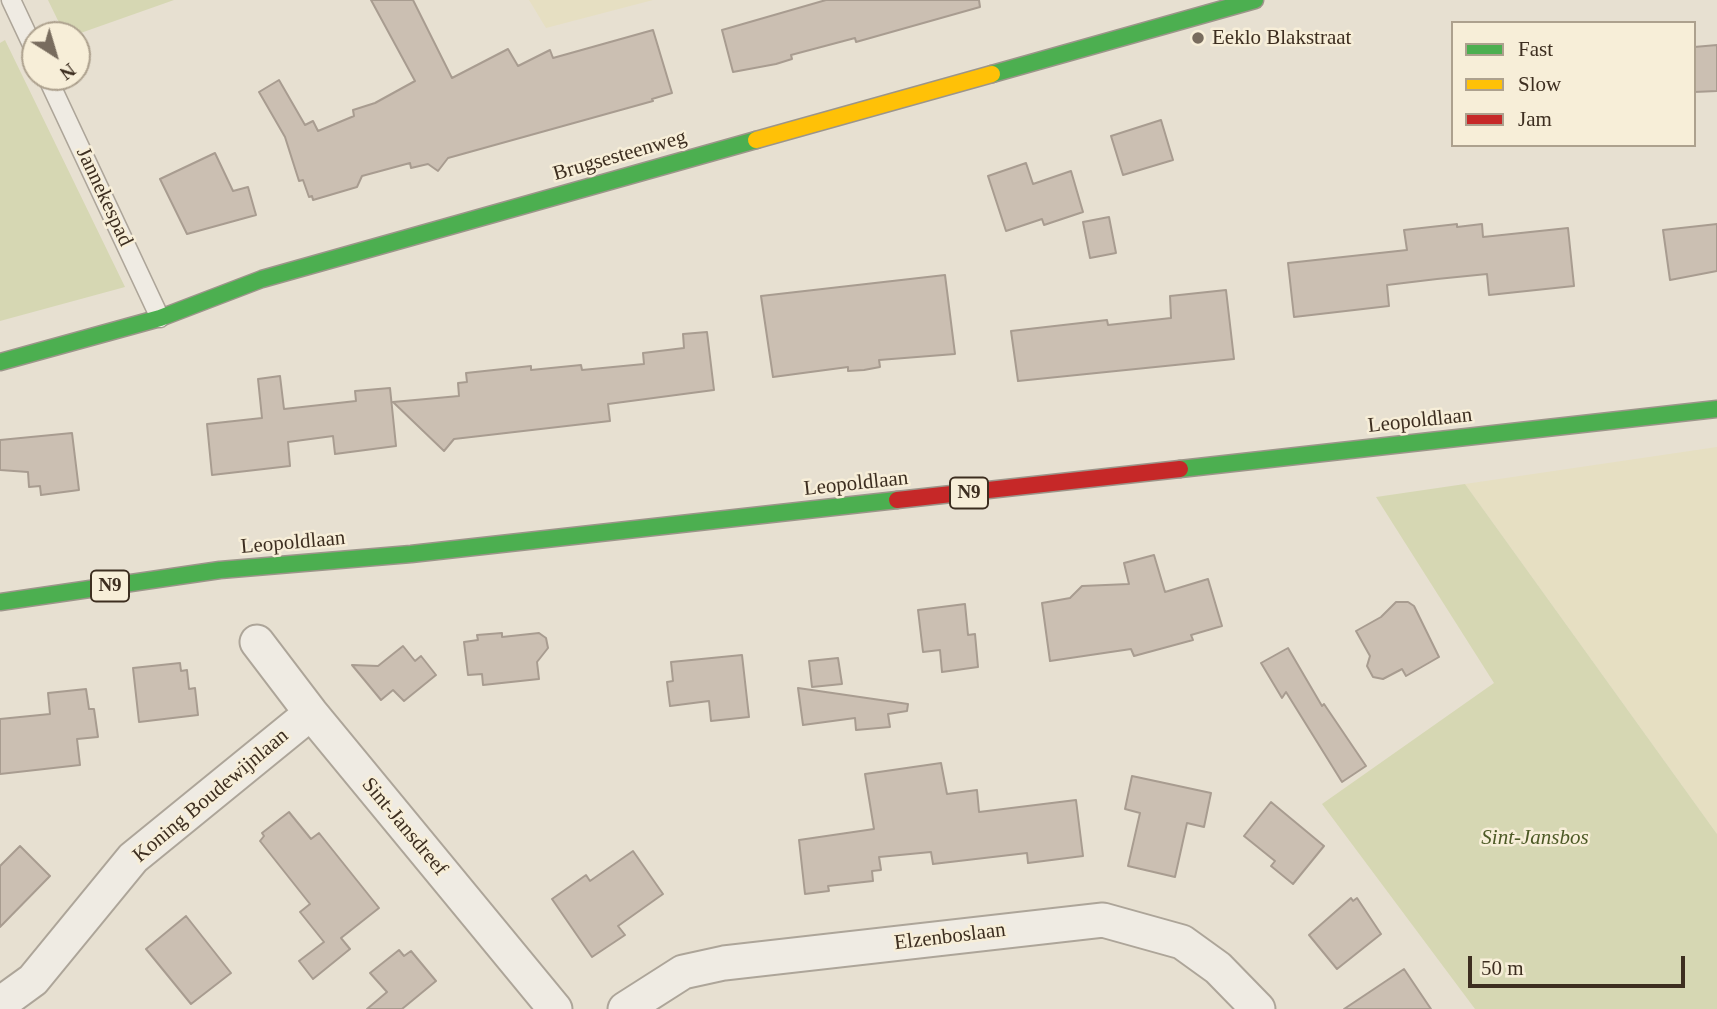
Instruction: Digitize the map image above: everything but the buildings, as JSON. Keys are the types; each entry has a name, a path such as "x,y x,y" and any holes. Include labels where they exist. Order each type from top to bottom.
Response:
{"main road":[{"name":"Brugsesteenweg","path":"0,362 160,318 262,279 1255,0"},
{"name":"Leopoldlaan","path":"0,602 220,570 451,550 1717,409"}],"street":[{"name":"Sint-Jansdreef","path":"257,642 311,713 555,1009"},
{"name":"Koning Boudewijnlaan","path":"0,1004 33,980 133,858 311,713"},
{"name":"Elzenboslaan","path":"625,1009 682,972 724,963 1103,920 1182,942 1218,968 1258,1009"}],"lane":[{"path":"11,0 21,21"},
{"name":"Jannekespad","path":"54,91 160,318"}],"shaded area":[{"path":"529,0 653,0 546,28"},
{"path":"1717,447 1717,834 1465,484"}],"green space":[{"path":"48,0 174,0 91,29 91,21 58,21"},
{"path":"5,40 21,73 21,91 30,91 125,287 0,321 0,43"},
{"name":"Sint-Jansbos","path":"1465,484 1717,834 1717,1009 1475,1009 1322,804 1494,683 1376,497"}],"traffic: fast":[{"path":"992,74 1255,0"},
{"path":"0,362 160,318 262,279 756,140"},
{"path":"1180,469 1717,409"},
{"path":"0,602 220,570 411,554 897,500"}],"traffic: slow":[{"path":"756,140 992,74"}],"traffic: jam":[{"path":"897,500 1180,469"}],"place":[{"name":"Eeklo Blakstraat","path":"1198,38"}]}
